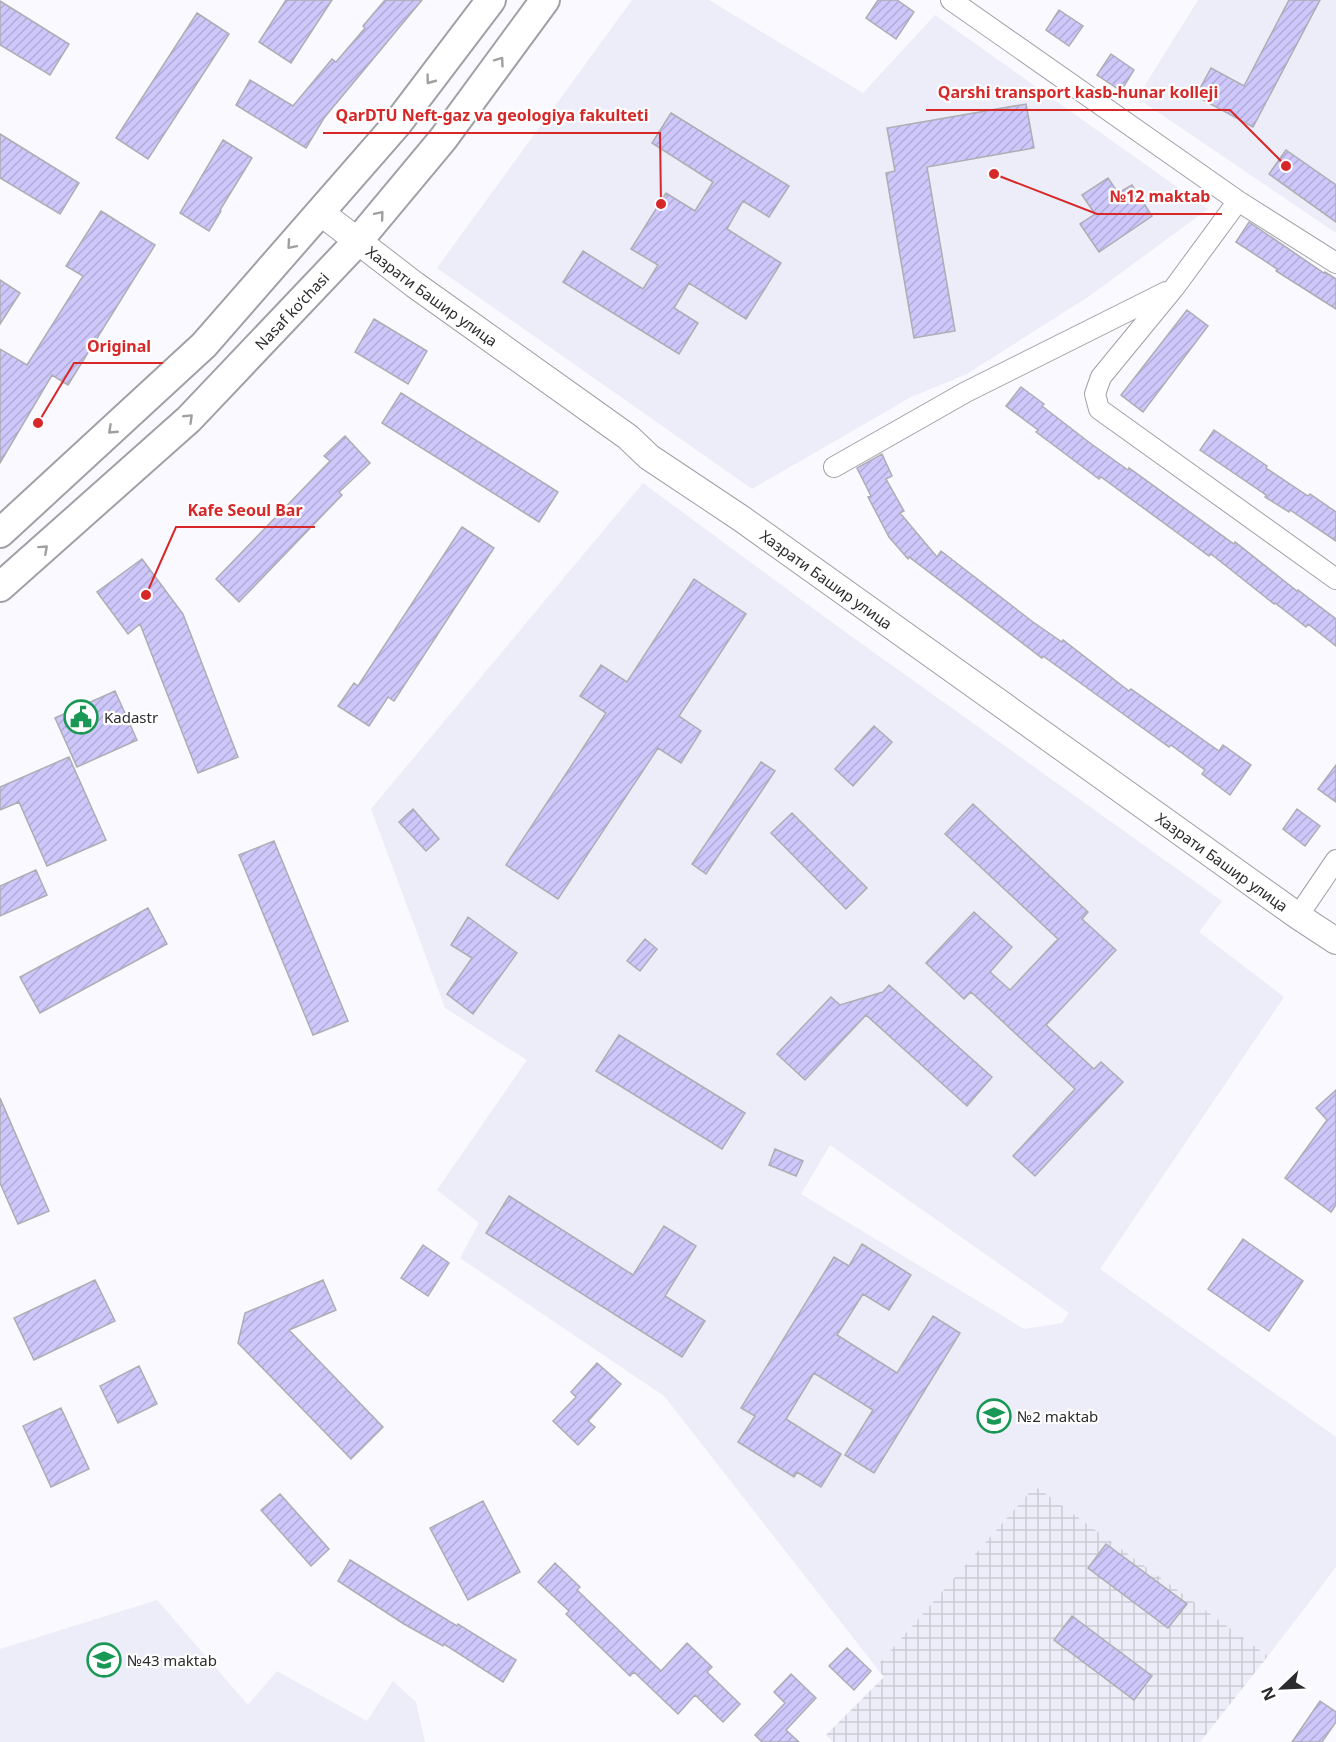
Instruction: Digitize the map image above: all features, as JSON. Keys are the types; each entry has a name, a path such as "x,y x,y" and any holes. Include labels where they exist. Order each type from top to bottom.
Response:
{"main road":[{"path":"0,533 204,345 397,124 491,0"},
{"name":"Nasaf ko‘chasi","path":"0,587 189,419 358,241 443,139 545,0"}],"street":[{"path":"951,0 1238,201 1336,263"},
{"path":"1238,201 1174,288 1101,377 1095,394 1099,409 1336,579"},
{"name":"Хазрати Башир улица","path":"320,212 415,285 628,437 649,457 742,519 1336,941"},
{"path":"834,467 966,392 1174,288"},
{"path":"1298,916 1336,860"}],"shaded area":[{"path":"632,0 709,0 863,93 935,15 1208,209 1088,297 967,374 911,397 752,489 437,268"},
{"path":"1198,0 1336,0 1336,233 1137,98"},
{"path":"643,483 848,634 1222,901 1199,932 1284,997 1100,1269 1336,1437 1336,1567 1268,1656 1035,1486 876,1667 664,1396 460,1258 479,1223 437,1190 527,1060 445,1008 371,809","holes":["830,1145 1069,1313 1062,1323 1024,1329 801,1194"]},
{"path":"1035,1486 1268,1656 1200,1742 833,1742 826,1735 884,1677 876,1667"},
{"name":"№43 maktab","path":"157,1600 248,1705 277,1671 367,1721 393,1681 416,1702 425,1742 0,1742 0,1649"}],"building":[{"path":"286,0 332,0 291,63 259,42"},
{"path":"385,0 422,0 324,118 306,148 236,105 250,80 293,106 332,59 336,62"},
{"path":"878,0 897,0 914,12 896,39 866,18"},
{"path":"1289,0 1320,0 1253,127 1196,96 1211,68 1244,86"},
{"path":"0,1 69,44 50,75 0,45"},
{"path":"1059,10 1083,26 1069,46 1046,30"},
{"path":"197,13 229,34 148,159 116,138"},
{"path":"1111,54 1134,70 1121,91 1097,75"},
{"path":"1026,104 1034,148 927,167 955,331 914,338 886,173 895,171 887,128"},
{"path":"671,113 789,186 769,217 743,201 727,229 781,263 746,319 689,283 674,308 698,323 679,354 563,282 583,251 643,289 658,265 631,249 666,193 695,211 713,182 652,143"},
{"path":"0,134 79,183 60,214 0,178"},
{"path":"223,140 252,158 209,231 180,213"},
{"path":"1286,150 1336,185 1336,222 1269,174"},
{"path":"1108,178 1118,193 1132,185 1152,216 1099,252 1080,224 1095,214 1082,195"},
{"path":"101,211 155,245 68,385 52,375 0,463 0,349 27,365 83,276 66,266"},
{"path":"1249,222 1336,279 1336,309 1276,271 1277,269 1236,242"},
{"path":"0,280 20,293 0,324"},
{"path":"1187,310 1208,326 1143,412 1121,395"},
{"path":"374,319 427,351 408,384 355,352"},
{"path":"1021,387 1090,443 1128,470 1129,468 1234,544 1235,542 1336,619 1336,646 1308,624 1306,627 1274,604 1211,554 1209,556 1036,432 1038,430 1006,406"},
{"path":"401,393 558,492 539,522 382,423"},
{"path":"1214,430 1267,466 1266,468 1336,512 1336,541 1290,510 1289,512 1265,497 1266,495 1200,450"},
{"path":"345,436 370,463 339,492 342,495 239,602 216,579 330,461 324,456"},
{"path":"882,454 892,476 886,479 904,511 900,513 937,557 941,551 1033,622 1062,642 1063,640 1129,691 1131,689 1219,751 1223,745 1251,765 1230,795 1202,774 1205,770 1171,745 1169,747 1043,656 1042,658 909,557 908,559 889,537 868,497 871,496 857,468"},
{"path":"462,527 494,548 394,701 388,697 369,726 338,706 354,683 358,686"},
{"path":"142,559 183,614 238,757 198,773 140,624 128,634 97,592"},
{"path":"694,579 746,614 679,716 701,731 681,763 658,748 558,899 506,865 606,713 580,696 601,665 627,682"},
{"path":"115,691 137,740 77,767 55,718"},
{"path":"874,726 892,742 853,786 835,769"},
{"path":"69,757 106,840 47,866 19,802 0,810 0,787"},
{"path":"761,762 775,771 706,874 692,864"},
{"path":"1336,765 1336,802 1318,789"},
{"path":"973,804 1088,912 1082,919 1116,950 1046,1025 1094,1069 1101,1062 1123,1082 1035,1176 1013,1156 1075,1089 971,992 964,999 926,963 974,912 1012,947 990,972 1010,990 1058,939 945,834"},
{"path":"413,809 439,839 426,851 399,822"},
{"path":"1297,809 1320,826 1305,846 1283,829"},
{"path":"792,813 867,888 846,909 771,833"},
{"path":"274,841 348,1021 313,1035 239,855"},
{"path":"36,870 47,895 0,916 0,886"},
{"path":"148,908 167,944 40,1013 20,977"},
{"path":"468,917 517,953 473,1014 447,994 472,958 451,945"},
{"path":"645,939 657,949 640,971 627,961"},
{"path":"889,985 992,1077 967,1106 866,1015 805,1080 777,1054 831,997 840,1005 883,992"},
{"path":"619,1035 745,1113 722,1149 596,1071"},
{"path":"1336,1090 1336,1205 1331,1212 1285,1178 1327,1120 1316,1108"},
{"path":"0,1098 49,1211 18,1224 0,1183"},
{"path":"775,1149 803,1161 796,1176 769,1165"},
{"path":"509,1196 633,1275 664,1226 696,1246 665,1296 705,1321 682,1357 486,1233"},
{"path":"1243,1239 1303,1281 1269,1331 1208,1289"},
{"path":"862,1244 911,1275 889,1310 863,1294 837,1335 897,1373 933,1316 960,1333 874,1473 845,1455 873,1410 814,1373 786,1419 841,1454 821,1487 797,1472 794,1477 738,1442 755,1416 741,1408 834,1257 849,1266"},
{"path":"423,1245 449,1263 428,1296 401,1278"},
{"path":"95,1280 115,1321 34,1360 14,1318"},
{"path":"323,1280 336,1310 289,1330 383,1427 351,1459 238,1343 245,1313"},
{"path":"597,1363 621,1384 588,1421 595,1427 578,1445 553,1421 576,1397 571,1392"},
{"path":"139,1366 157,1404 118,1423 100,1386"},
{"path":"61,1408 89,1469 51,1487 23,1426"},
{"path":"280,1494 329,1549 311,1566 261,1510"},
{"path":"483,1501 520,1572 468,1600 430,1528"},
{"path":"1106,1544 1187,1604 1168,1628 1088,1568"},
{"path":"350,1560 516,1660 503,1682 444,1644 443,1646 404,1624 338,1581"},
{"path":"555,1563 580,1587 577,1590 661,1671 687,1643 712,1667 707,1672 740,1704 723,1722 695,1695 678,1714 634,1672 630,1676 566,1614 569,1611 538,1582"},
{"path":"1072,1616 1152,1676 1134,1700 1054,1640"},
{"path":"847,1648 871,1671 854,1690 829,1666"},
{"path":"791,1674 816,1698 786,1730 799,1742 762,1742 755,1735 785,1703 774,1692"},
{"path":"1320,1701 1336,1712 1336,1722 1322,1742 1292,1742"}],"place":[{"name":"Qarshi transport kasb-hunar kolleji","path":"1286,166"},
{"name":"№12 maktab","path":"994,174"},
{"name":"QarDTU Neft-gaz va geologiya fakulteti","path":"661,204"},
{"name":"Original","path":"38,423"},
{"name":"Kafe Seoul Bar","path":"146,595"},
{"name":"Kadastr","path":"81,717"},
{"name":"№2 maktab","path":"994,1416"},
{"name":"№43 maktab","path":"104,1660"}]}
